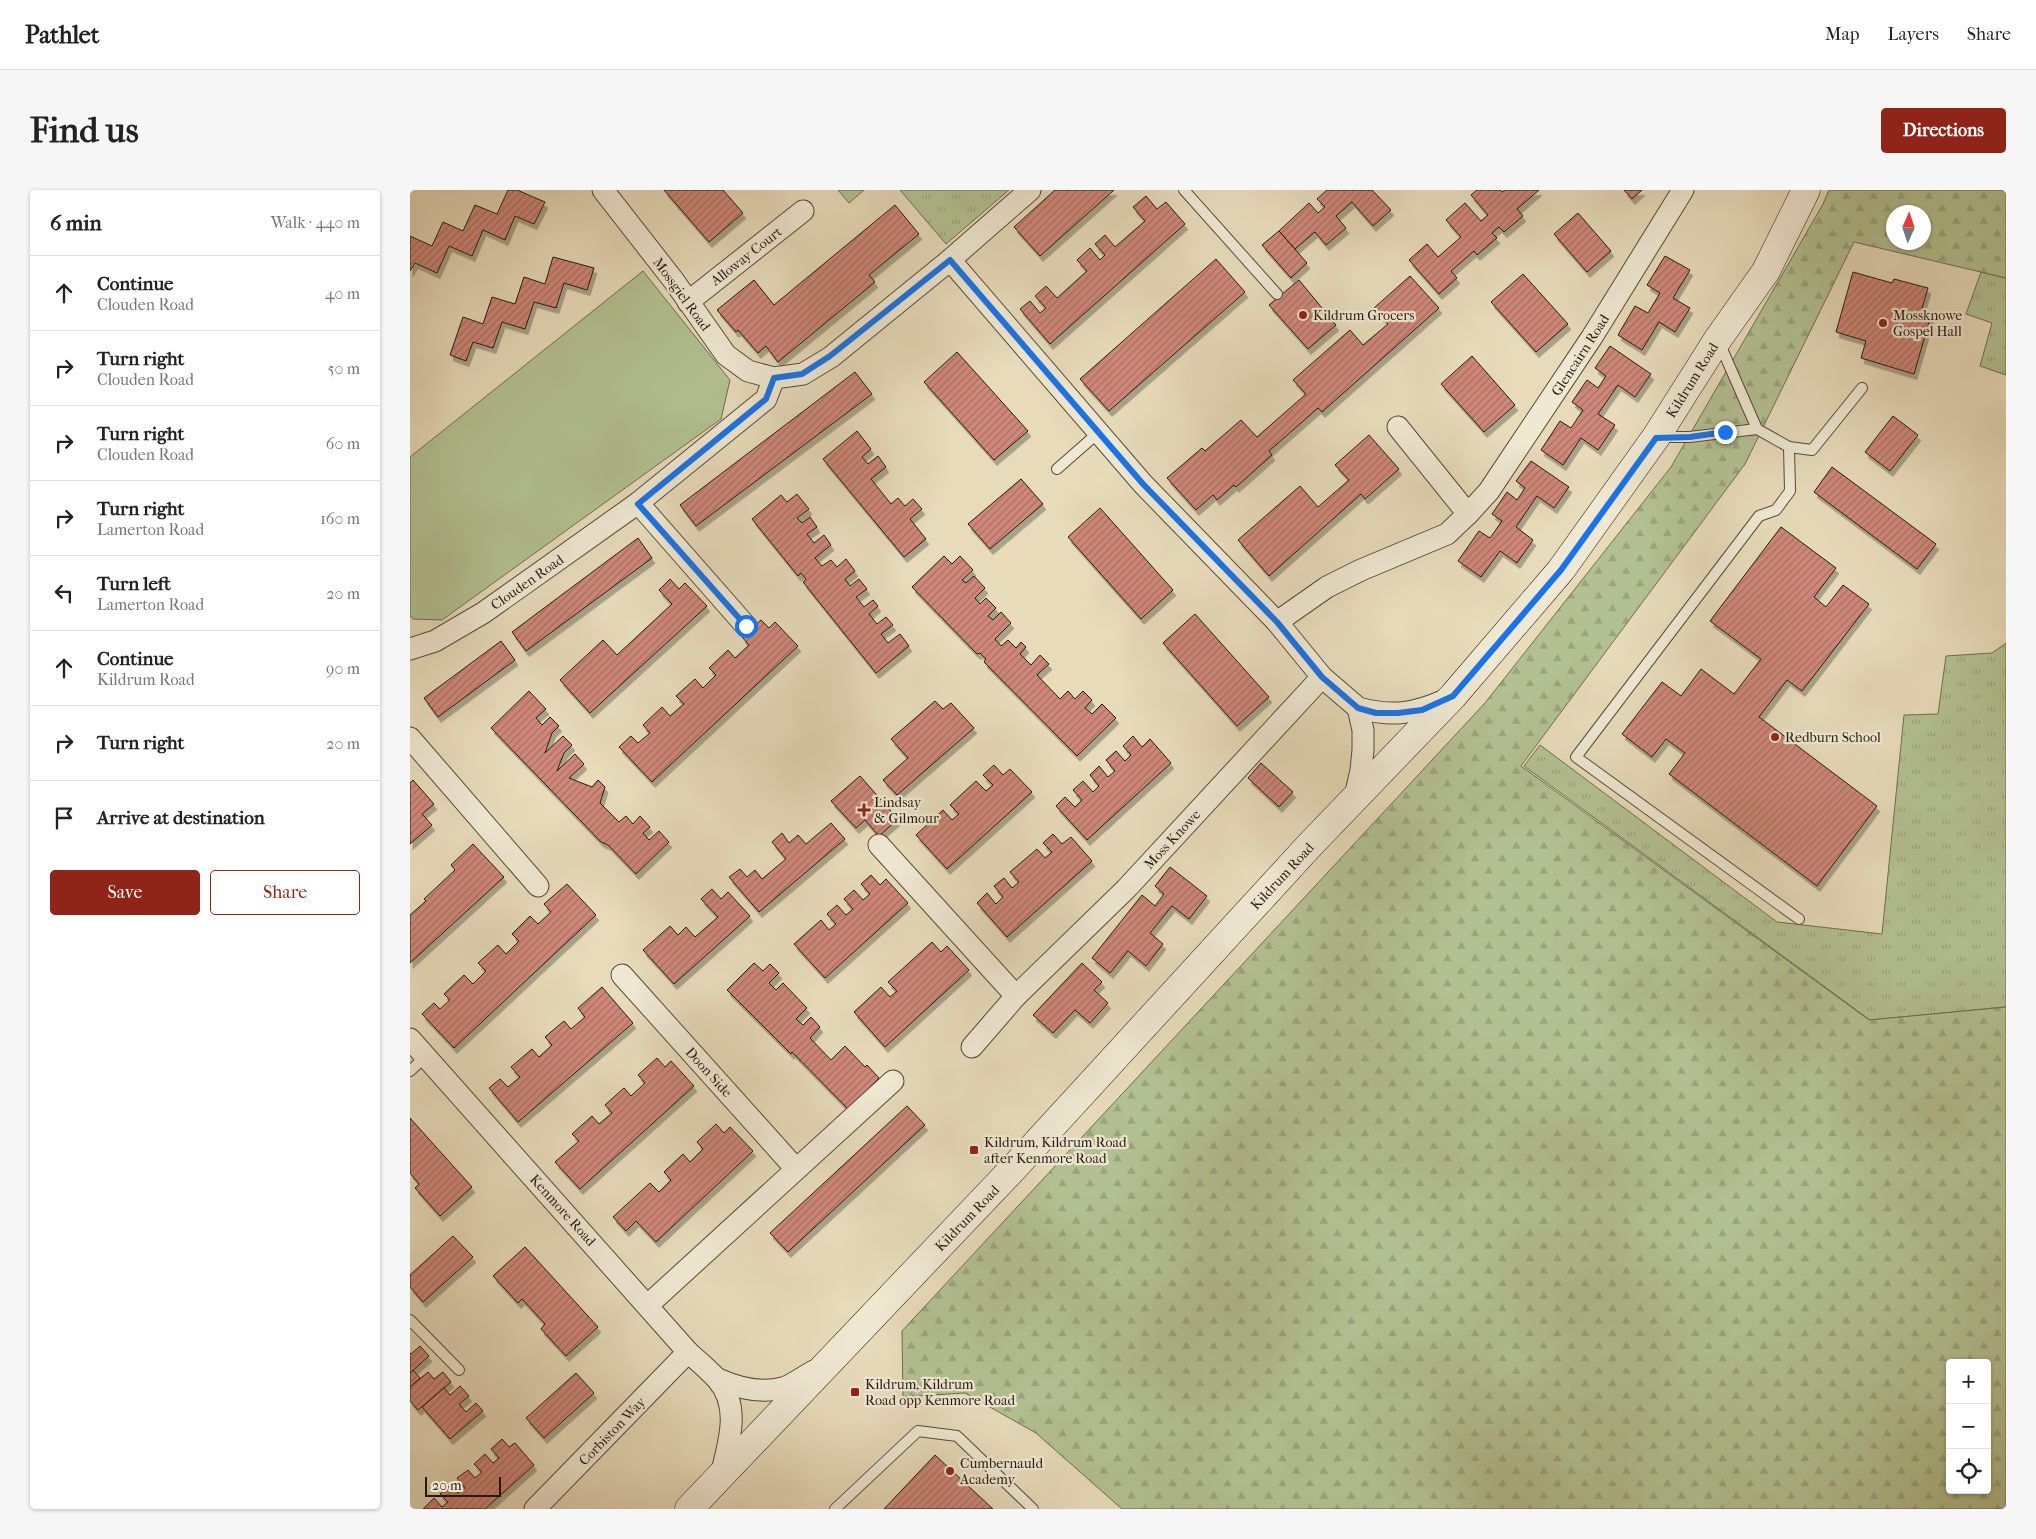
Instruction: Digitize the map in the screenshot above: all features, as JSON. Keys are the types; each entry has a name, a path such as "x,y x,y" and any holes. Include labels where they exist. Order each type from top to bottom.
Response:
{"street":[{"name":"Mossgiel Road","path":"603,190 726,355 748,371 774,378"},
{"path":"774,378 802,374 830,356 950,260 1030,190"},
{"name":"Glencairn Road","path":"1277,622 1327,586 1447,534 1468,514 1489,490 1592,337 1683,190"},
{"name":"Kildrum Road","path":"690,1509 1009,1173 1355,797 1453,696 1561,570 1656,438 1718,339 1766,271 1806,190"},
{"name":"Alloway Court","path":"688,302 803,211"},
{"path":"950,260 1143,484 1277,622 1322,677 1358,708 1376,713 1422,710 1453,696"},
{"name":"Clouden Road","path":"410,649 435,641 482,613 638,504 766,399 774,378"},
{"path":"1398,427 1468,514"},
{"path":"638,504 746,626"},
{"name":"Moss Knowe","path":"972,1047 1016,996 1126,889 1322,677"},
{"path":"1355,797 1363,750 1363,730 1358,708"},
{"path":"410,738 538,886"},
{"path":"878,845 1016,996"},
{"name":"Doon Side","path":"622,975 796,1169"},
{"name":"Kenmore Road","path":"410,1038 418,1064 648,1305 688,1352 718,1379 728,1394 732,1411 721,1476"},
{"path":"648,1305 893,1081"},
{"name":"Corbiston Way","path":"535,1509 688,1352"},
{"name":"Kenmore Road","path":"718,1379 739,1388 761,1390 783,1388 831,1361"}],"lane":[{"path":"1184,190 1277,294"},
{"path":"1718,339 1757,429"},
{"path":"1656,438 1690,437 1757,429 1789,447 1812,450 1862,388"},
{"path":"1057,469 1098,433"},
{"path":"1789,447 1790,492 1776,510 1759,516 1576,757 1799,919"},
{"path":"410,1320 459,1370"},
{"path":"835,1509 918,1431 956,1436 1033,1509"}],"green space":[{"path":"838,190 864,190 849,203"},
{"path":"900,190 1009,190 946,244"},
{"path":"1829,190 2006,190 2006,278 1888,250 1931,250 1931,205 1886,205 1886,250 1854,242 1745,464 1521,766 1869,1020 2006,1007 2006,1509 1122,1509 1036,1433 965,1393 903,1397 902,1331 1485,703 1671,467 1823,204"},
{"path":"643,271 730,380 721,419 442,620 413,619 410,616 410,457"},
{"path":"1981,272 2006,278 2006,375 1980,366 1992,323 1966,314"},
{"path":"2006,643 2006,1007 1870,1020 1524,766 1540,745 1777,922 1882,934 1904,715 1938,714 1946,656 1992,653"}],"building":[{"path":"508,190 517,190 545,202 534,224 515,216 505,240 483,230 472,256 449,246 437,273 415,263 410,271 410,236 432,246 443,222 463,231 475,205 497,214"},
{"path":"664,190 723,190 743,213 709,242"},
{"path":"1055,190 1114,190 1040,256 1014,227"},
{"path":"1327,190 1372,190 1391,210 1373,226 1352,202 1336,216 1346,228 1326,245 1315,232 1295,249 1279,231 1309,203 1318,213 1325,207 1317,199"},
{"path":"1477,190 1500,190 1502,192 1505,190 1539,190 1517,209 1523,216 1504,232 1499,227 1492,233 1497,238 1477,255 1474,251 1451,271 1457,278 1439,294 1409,260 1427,244 1438,257 1461,237 1446,220 1465,203 1481,221 1488,215 1471,195"},
{"path":"1624,190 1642,190 1632,199"},
{"path":"1146,196 1157,209 1166,202 1185,224 1050,344 1020,309 1030,301 1040,313 1046,308 1035,296 1046,286 1057,298 1087,271 1077,260 1090,248 1100,260 1105,255 1095,244 1105,235 1115,247 1145,221 1133,207"},
{"path":"895,205 919,234 869,275 875,282 778,362 766,346 758,353 717,310 754,280 774,305"},
{"path":"1578,213 1611,251 1587,272 1554,234"},
{"path":"1279,231 1307,263 1291,278 1262,245"},
{"path":"1665,256 1690,270 1673,298 1690,308 1675,332 1659,322 1642,350 1618,335 1635,306 1648,313 1660,293 1647,285"},
{"path":"553,257 594,268 587,290 564,283 556,308 534,302 525,329 502,322 493,348 473,342 466,361 450,355 463,317 483,324 492,297 515,304 524,277 545,284"},
{"path":"1216,259 1245,292 1109,411 1080,379"},
{"name":"Mossknowe Gospel Hall","path":"1853,272 1892,283 1894,279 1928,288 1921,312 1931,315 1914,374 1861,358 1866,341 1836,332"},
{"path":"1523,274 1568,324 1536,352 1491,302"},
{"path":"1410,276 1439,308 1322,412 1318,408 1269,451 1272,455 1236,487 1234,485 1217,500 1213,495 1196,510 1167,478 1202,448 1205,451 1241,420 1257,437 1306,394 1293,380 1350,330 1363,345 1388,324 1374,308"},
{"name":"Kildrum Grocers","path":"1299,280 1336,325 1308,349 1269,305"},
{"path":"1610,346 1651,374 1635,397 1618,385 1598,414 1615,425 1598,450 1581,438 1563,465 1541,450 1560,421 1571,428 1583,410 1572,402 1587,380 1598,388 1606,376 1595,368"},
{"path":"957,352 1028,431 994,460 924,382"},
{"path":"1472,356 1515,405 1484,432 1441,384"},
{"path":"855,372 872,394 696,526 680,505"},
{"path":"1893,416 1918,435 1890,471 1865,452"},
{"path":"857,431 871,449 862,457 868,464 878,456 886,467 871,479 891,504 898,498 905,506 913,499 922,509 910,519 926,539 904,557 823,459"},
{"path":"1369,435 1399,469 1365,499 1361,494 1269,576 1238,540 1300,486 1318,507 1349,480 1335,465"},
{"path":"1531,461 1569,487 1554,508 1537,496 1516,527 1533,540 1517,563 1500,551 1481,577 1458,561 1479,531 1490,538 1502,521 1492,514 1507,492 1517,500 1525,488 1516,481"},
{"path":"1832,467 1936,544 1917,569 1814,492"},
{"path":"1021,479 1043,504 990,549 968,524"},
{"path":"797,494 809,509 797,518 802,523 810,517 817,527 807,534 814,543 824,535 831,545 815,558 822,566 831,560 837,567 846,559 855,571 845,579 850,586 859,579 867,589 856,597 864,607 873,600 878,606 869,614 877,624 886,617 893,625 881,634 888,643 900,634 909,646 876,673 803,582 806,579 801,573 798,576 752,519 781,495 787,502"},
{"path":"1100,508 1173,590 1141,619 1068,537"},
{"path":"1781,527 1836,568 1814,597 1826,607 1843,585 1869,604 1802,691 1787,680 1759,717 1877,806 1817,886 1669,774 1685,753 1666,739 1652,757 1622,734 1662,682 1681,696 1701,669 1734,694 1761,659 1710,621"},
{"path":"638,538 652,558 526,651 512,632"},
{"path":"944,556 952,564 960,556 973,570 962,580 966,583 974,576 985,588 975,598 980,604 986,598 996,608 988,616 993,620 1001,612 1011,623 995,639 1001,646 1008,640 1016,648 1021,642 1026,647 1020,654 1031,665 1040,655 1049,664 1037,675 1060,699 1068,691 1075,699 1083,691 1092,700 1085,708 1092,714 1102,704 1116,718 1077,756 984,662 986,659 980,653 977,654 912,587"},
{"path":"670,579 679,589 685,583 707,606 590,713 560,680 603,640 617,655 672,604 659,590"},
{"path":"1195,614 1269,697 1237,726 1163,643"},
{"path":"761,620 769,628 775,622 798,646 652,782 619,747 631,736 638,743 650,733 643,725 662,707 670,716 684,704 676,696 695,679 703,688 716,675 709,668 728,650 735,658 749,645 742,637"},
{"path":"501,641 515,660 438,717 424,698"},
{"path":"529,691 546,709 536,718 542,725 550,717 559,726 552,733 545,753 563,736 572,745 564,753 557,771 575,754 584,764 569,778 592,787 598,780 605,787 600,803 619,822 626,816 633,824 640,816 650,827 643,833 649,840 659,831 669,842 636,874 608,845 601,842 491,728"},
{"path":"935,701 943,709 951,703 974,728 897,795 883,780 908,758 891,739"},
{"path":"1133,736 1142,747 1150,739 1171,763 1087,840 1056,806 1065,797 1075,807 1082,800 1073,790 1083,781 1093,792 1099,786 1090,775 1099,766 1108,777 1115,771 1106,760 1116,751 1125,761 1131,755 1123,746"},
{"path":"1261,763 1293,792 1279,807 1248,778"},
{"path":"994,765 1003,775 1010,769 1032,792 947,869 916,835 943,810 952,820 959,814 950,805 976,781 986,791 993,785 983,775"},
{"name":"Lindsay & Gilmour","path":"860,776 898,819 879,836 865,820 856,828 831,801"},
{"path":"413,780 434,804 422,814 432,825 410,844 410,783"},
{"path":"831,823 845,839 759,912 729,877 740,869 747,877 755,870 762,879 786,859 772,842 782,833 789,843 798,835 806,844"},
{"path":"1053,834 1062,844 1071,837 1092,861 1007,937 977,903 987,893 996,904 1003,897 994,886 1004,878 1012,888 1019,882 1010,872 1037,849 1045,858 1052,852 1043,843"},
{"path":"473,844 504,877 410,963 410,915 455,870 451,865"},
{"path":"1170,867 1207,896 1189,919 1172,906 1150,933 1163,944 1146,966 1128,951 1110,973 1092,958 1142,895 1155,906 1164,894 1155,886"},
{"path":"871,875 880,885 886,879 908,903 825,978 794,944 821,920 829,930 836,924 827,914 837,905 846,915 853,909 844,899 854,890 863,900 870,894 861,884"},
{"path":"567,884 596,915 454,1048 422,1014 434,1003 440,1009 450,1000 444,994 464,975 473,984 486,971 478,963 498,945 506,954 519,941 512,934 530,916 538,924 551,912 544,904"},
{"path":"712,889 721,899 728,892 750,916 674,984 643,950 670,926 678,935 686,927 695,937 718,917 701,899"},
{"path":"932,942 941,952 947,946 969,970 885,1047 854,1012 881,987 890,997 897,991 888,982"},
{"path":"754,963 763,971 770,964 779,973 769,983 776,990 783,983 807,1008 796,1019 803,1025 811,1017 820,1027 810,1038 831,1060 845,1046 865,1067 867,1065 879,1078 848,1109 727,990"},
{"path":"1082,963 1102,982 1094,990 1108,1003 1090,1023 1075,1010 1053,1033 1033,1015"},
{"path":"602,987 633,1023 518,1122 489,1088 500,1079 508,1087 520,1077 511,1067 532,1049 539,1057 552,1045 545,1037 564,1021 571,1029 585,1017 578,1008"},
{"path":"657,1058 665,1067 671,1061 694,1086 580,1189 555,1162 579,1141 572,1134 592,1116 599,1124 612,1113 605,1105 624,1088 631,1096 645,1083 638,1075"},
{"path":"907,1106 925,1125 788,1252 770,1233"},
{"path":"410,1118 472,1187 440,1216 415,1188 419,1184 410,1173"},
{"path":"716,1124 724,1133 730,1127 753,1151 656,1242 636,1221 626,1231 613,1217 650,1183 659,1192 671,1180 664,1172 683,1154 690,1162 703,1149 697,1142"},
{"path":"453,1236 473,1257 423,1302 410,1287 410,1275"},
{"path":"525,1247 598,1327 566,1356 541,1329 545,1324 522,1299 518,1303 493,1276"},
{"path":"420,1346 429,1356 410,1373 410,1353"},
{"path":"413,1370 420,1378 410,1387 410,1373"},
{"path":"428,1372 434,1379 443,1372 451,1382 418,1410 410,1401 410,1387"},
{"path":"576,1373 594,1393 544,1438 526,1418"},
{"path":"460,1386 469,1396 459,1404 466,1412 476,1403 483,1411 450,1439 422,1407 444,1388 450,1395"},
{"path":"502,1439 509,1447 515,1443 534,1465 485,1509 423,1509 434,1498 442,1507 448,1502 440,1494 451,1484 458,1493 465,1488 457,1478 468,1470 475,1478 482,1472 474,1464 485,1454 493,1463 499,1458 491,1449"},
{"path":"935,1455 993,1509 884,1509"}],"place":[{"name":"Kildrum Grocers","path":"1303,315"},
{"name":"Mossknowe Gospel Hall","path":"1883,323"},
{"name":"Redburn School","path":"1775,737"},
{"name":"Lindsay & Gilmour","path":"864,810"},
{"name":"Kildrum, Kildrum Road after Kenmore Road","path":"974,1150"},
{"name":"Kildrum, Kildrum Road opp Kenmore Road","path":"855,1392"},
{"name":"Cumbernauld Academy","path":"950,1471"}],"route":[{"path":"746,626 638,504 766,399 774,378 802,374 830,356 950,260 1143,484 1277,622 1322,677 1358,708 1376,713 1422,710 1453,696 1561,570 1656,438 1690,437 1725,432"}]}
